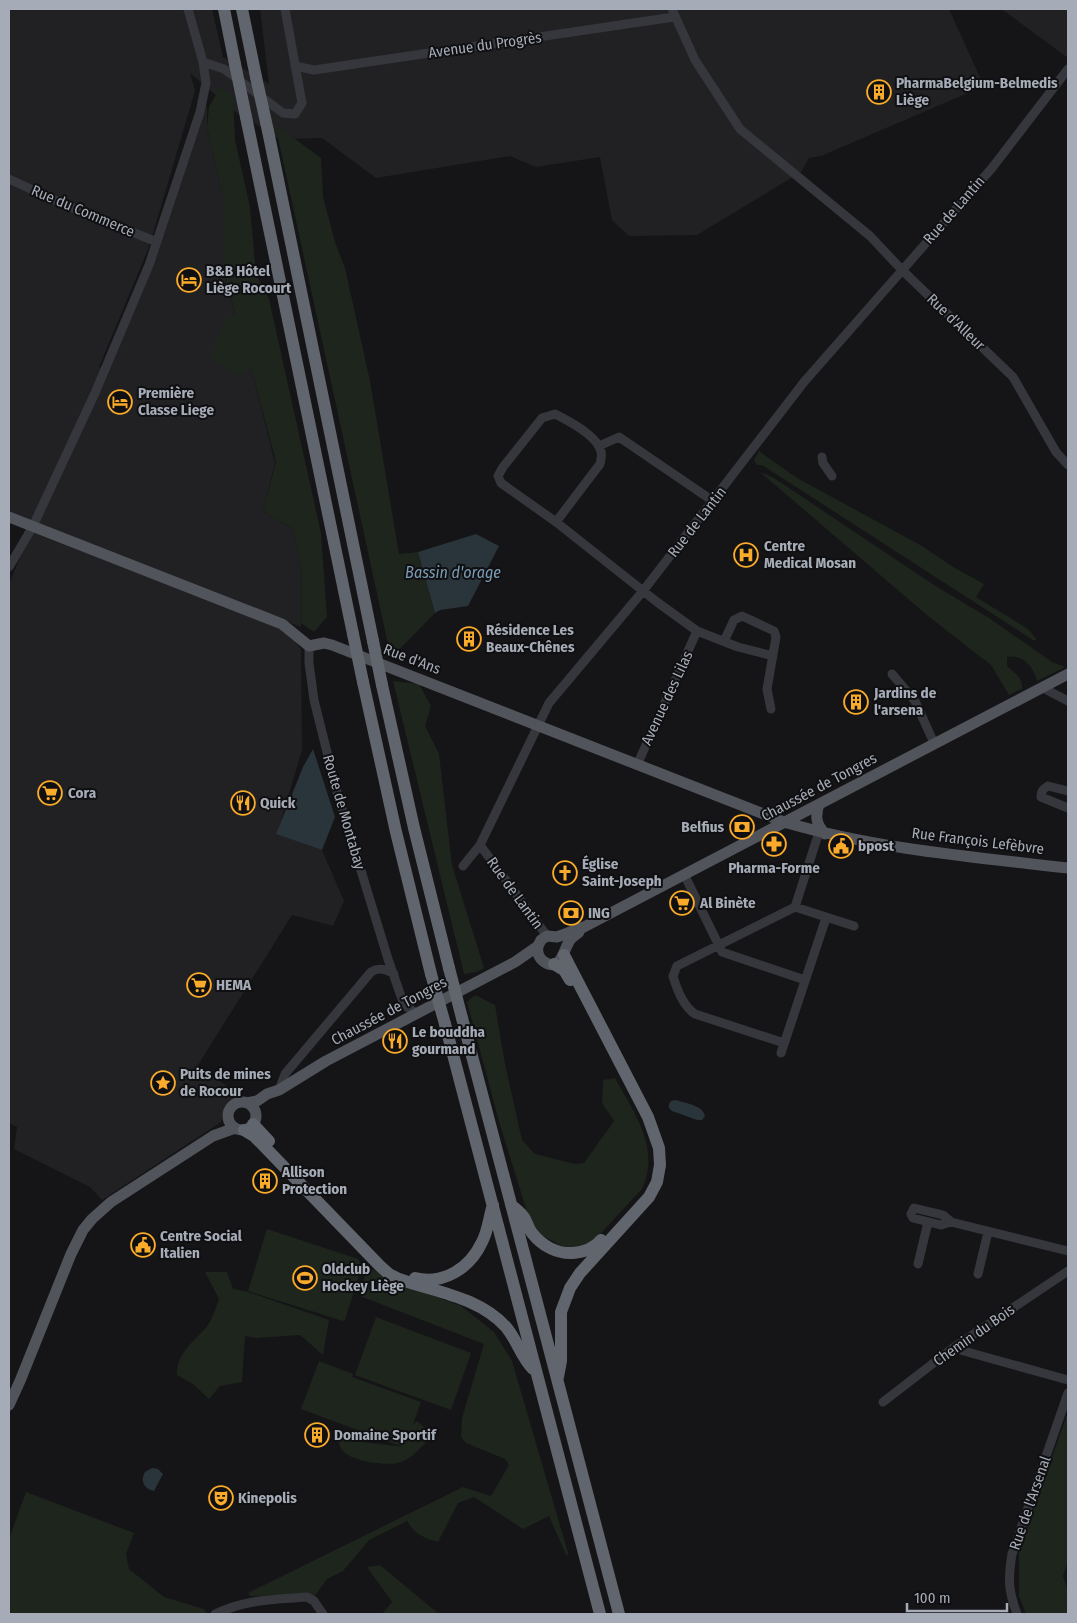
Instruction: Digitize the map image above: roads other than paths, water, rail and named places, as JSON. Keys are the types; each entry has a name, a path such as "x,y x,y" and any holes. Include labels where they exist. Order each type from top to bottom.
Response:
{"highway":[{"path":"224,9 363,682 396,832 600,1614"},
{"path":"242,9 382,686 414,828 462,1018 619,1614"},
{"path":"557,1382 561,1361 561,1312 570,1288 580,1273 649,1197 657,1182 660,1166 659,1148 648,1116 565,954"},
{"path":"511,1205 523,1216 533,1233 549,1248 567,1253 589,1250 598,1244 644,1194 651,1180 654,1165 652,1146 646,1127 570,979 564,970 554,964"},
{"path":"247,1124 383,1262 399,1273 410,1277 430,1280 441,1279 461,1269 477,1252 482,1243 493,1204"},
{"path":"247,1124 254,1136 385,1270 399,1279 472,1302 485,1309 507,1328 521,1348 527,1363 538,1373"}],"main road":[{"path":"9,517 275,621 289,629 309,646"},
{"name":"Rue d'Ans","path":"309,646 332,645 784,822"},
{"name":"Chaussée de Tongres","path":"247,1124 279,1090 326,1061 416,1013 538,952 541,940 584,927 1068,674"},
{"path":"819,804 816,820 822,833"},
{"path":"763,833 766,820 765,815"},
{"name":"Rue François Lefèbvre","path":"784,822 822,833 949,854 1068,868"},
{"name":"Chaussée de Tongres","path":"554,964 560,961 565,954 569,941 584,927"},
{"path":"552,937 564,943 565,954"},
{"path":"538,952 545,963 554,964"},
{"name":"Chaussée de Tongres","path":"247,1103 257,1101 279,1090"},
{"path":"213,1136 228,1118 230,1108 240,1102 247,1103 253,1108 247,1124"},
{"path":"228,1118 230,1123 247,1124"},
{"path":"9,1405 70,1254 83,1230 92,1219 111,1202 213,1136 247,1124"}],"street":[{"path":"9,567 33,526 95,393 157,242 205,91 206,83 203,62 188,9"},
{"path":"203,62 224,69 283,113 295,114 302,102 285,9"},
{"name":"Avenue du Progrès","path":"296,66 314,70 673,13"},
{"name":"Rue d'Alleur","path":"673,13 695,60 740,129 870,236 902,270 1014,377 1056,452 1068,465"},
{"name":"Rue de Lantin","path":"552,937 480,845 549,703 643,591 804,382 992,168 1068,69"},
{"name":"Rue du Commerce","path":"9,179 70,207 157,242"},
{"path":"556,522 600,464 602,453 594,440 570,421 555,414 542,418 503,467 498,476 501,483 556,522 657,602 698,630 738,647 773,656"},
{"path":"599,446 619,437 713,501"},
{"path":"822,457 823,463 832,476"},
{"path":"724,640 734,620 742,616 774,631 776,638 767,689 771,709"},
{"name":"Avenue des Lilas","path":"637,765 698,630"},
{"name":"Route de Montabay","path":"309,646 312,688 317,715 346,822 403,1002 416,1013"},
{"path":"892,674 915,701 934,743"},
{"path":"1043,688 1068,701"},
{"path":"1068,791 1048,786 1043,790 1041,797 1068,808"},
{"path":"784,1042 696,1014 688,1009 676,987 673,976 678,966 795,907 822,833"},
{"path":"463,866 480,845"},
{"path":"684,874 722,952 805,980"},
{"path":"795,907 854,926"},
{"path":"781,1053 826,918"},
{"path":"279,1090 285,1074 371,972 380,969 394,974"},
{"path":"951,1222 941,1225 913,1218 911,1214 914,1208 944,1215 951,1222 1068,1251"},
{"path":"918,1264 928,1222"},
{"path":"978,1274 988,1232"},
{"name":"Chemin du Bois","path":"883,1402 953,1348 1068,1271"},
{"path":"953,1348 1068,1380"},
{"name":"Rue de l'Arsenal","path":"1017,1614 1010,1595 1009,1573 1012,1554 1068,1393"},
{"path":"215,1614 244,1603 307,1597 314,1601 323,1614"}],"water":[{"name":"Bassin d'orage","path":"476,534 499,546 468,606 440,610 435,613 418,552"},
{"path":"313,749 335,817 322,850 276,834 303,767"},
{"path":"675,1100 701,1109 705,1116 702,1120 697,1120 672,1111 669,1108 669,1104"},
{"path":"152,1468 158,1469 163,1474 154,1491 145,1486 143,1481 145,1472"}],"place":[{"name":"PharmaBelgium-Belmedis Liège","path":"879,92"},
{"name":"B&B Hôtel Liège Rocourt","path":"189,280"},
{"name":"Première Classe Liege","path":"120,402"},
{"name":"Centre Medical Mosan","path":"746,555"},
{"name":"Résidence Les Beaux-Chênes","path":"469,639"},
{"name":"Jardins de l'arsena","path":"856,702"},
{"name":"Cora","path":"50,793"},
{"name":"Quick","path":"243,803"},
{"name":"Belfius","path":"742,827"},
{"name":"Pharma-Forme","path":"774,844"},
{"name":"bpost","path":"841,846"},
{"name":"Église Saint-Joseph","path":"565,873"},
{"name":"Al Binète","path":"682,903"},
{"name":"ING","path":"571,913"},
{"name":"HEMA","path":"199,985"},
{"name":"Le bouddha gourmand","path":"395,1041"},
{"name":"Puits de mines de Rocour","path":"163,1083"},
{"name":"Allison Protection","path":"265,1181"},
{"name":"Centre Social Italien","path":"143,1245"},
{"name":"Oldclub Hockey Liège","path":"305,1278"},
{"name":"Domaine Sportif","path":"317,1435"},
{"name":"Kinepolis","path":"221,1498"}]}
